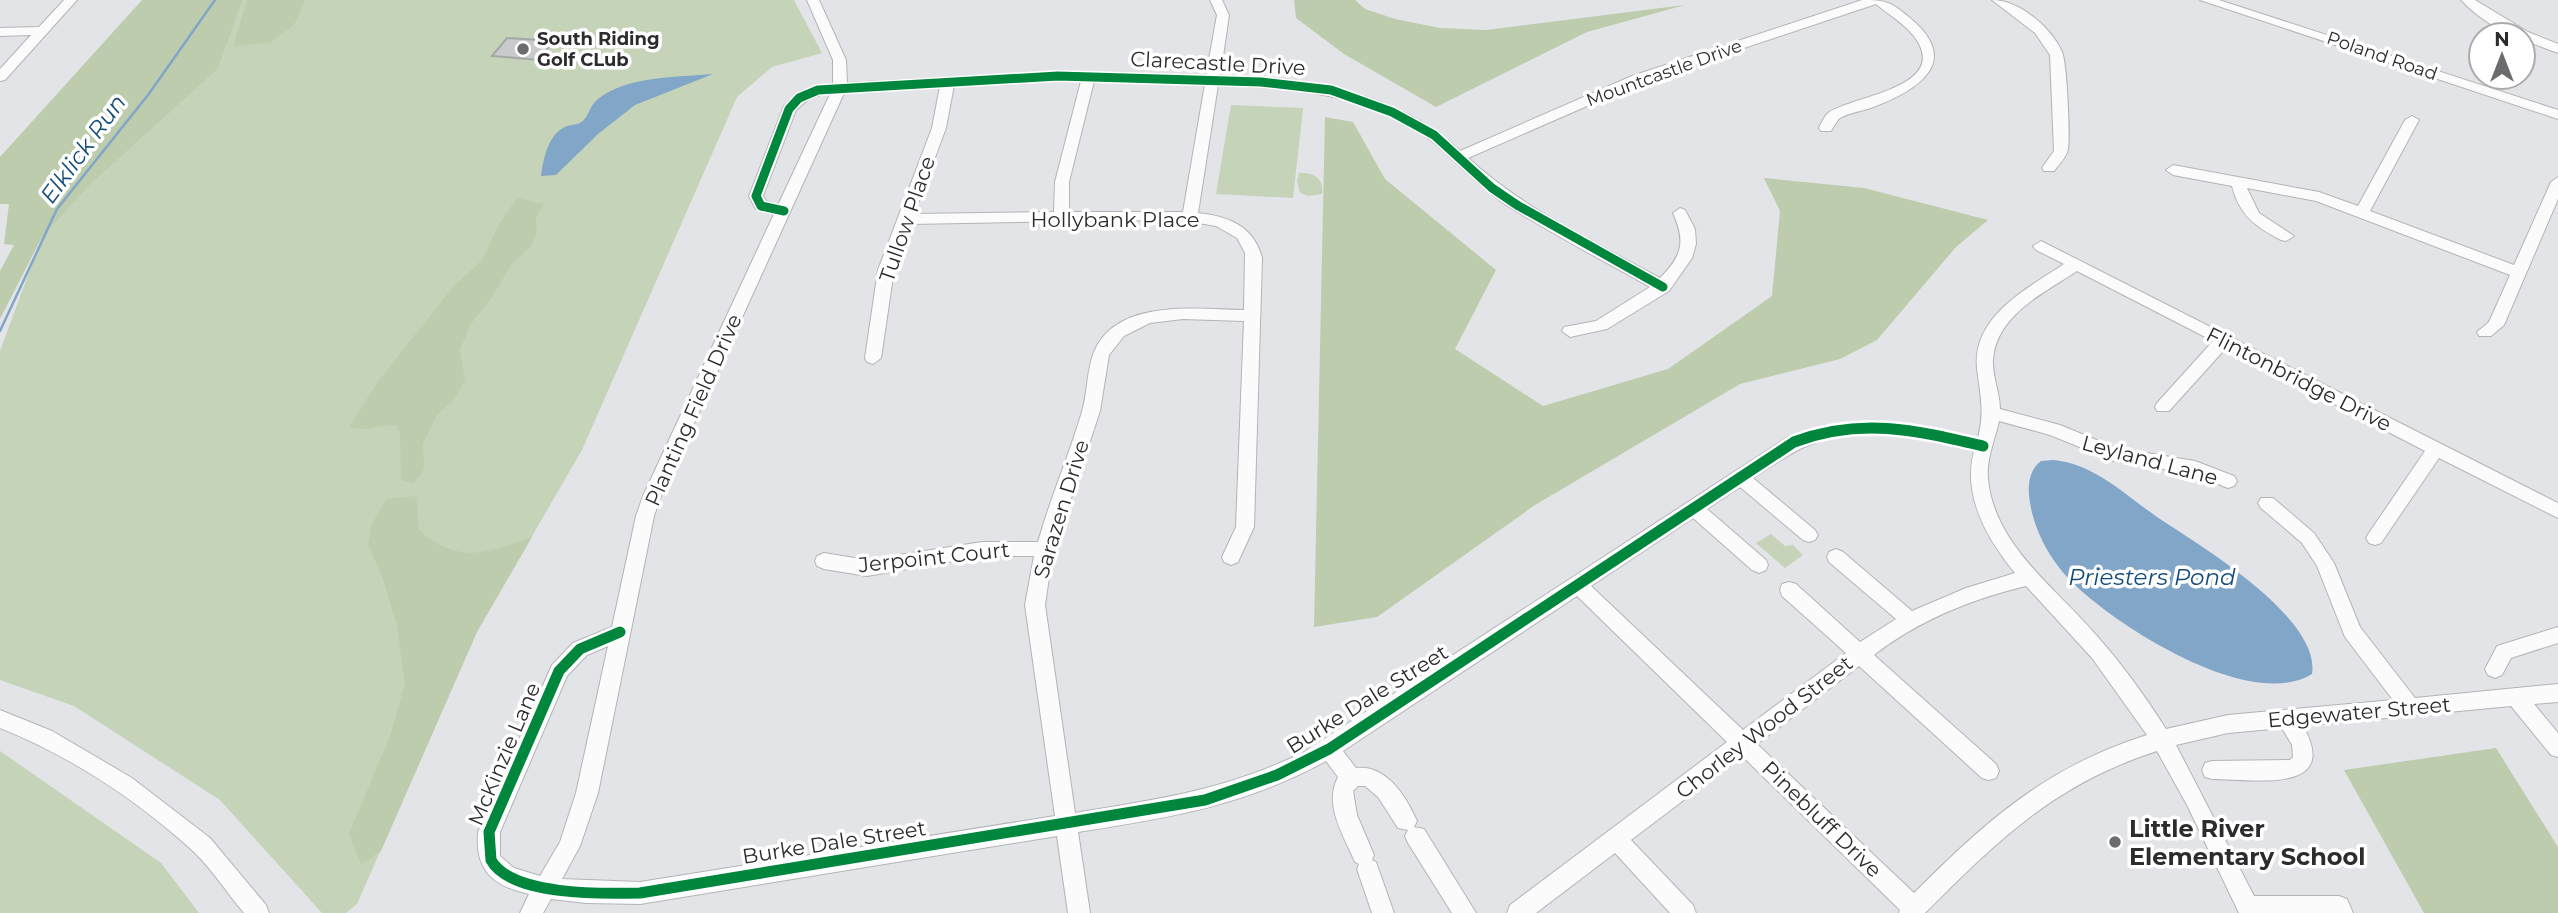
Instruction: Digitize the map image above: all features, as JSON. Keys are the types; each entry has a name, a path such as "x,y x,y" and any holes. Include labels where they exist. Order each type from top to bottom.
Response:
{"street":[{"path":"0,77 71,0"},
{"name":"Planting Field Drive","path":"531,913 569,846 587,793 645,516 652,496 840,87 841,65 838,53 818,18 813,0"},
{"path":"1190,217 1223,15 1216,0"},
{"path":"1826,128 1832,116 1912,85 1924,75 1929,60 1922,36 1877,0"},
{"name":"Mountcastle Drive","path":"1458,157 1637,79 1877,0"},
{"path":"1998,0 2038,27 2051,42 2057,55 2061,151 2049,168"},
{"name":"Poland Road","path":"2206,0 2363,49 2558,115"},
{"path":"2468,0 2497,21"},
{"path":"0,32 43,31"},
{"path":"2537,41 2558,49"},
{"path":"1061,215 1062,182 1089,76"},
{"name":"Clarecastle Drive","path":"784,211 761,206 756,196 789,109 796,99 812,91 840,87 1089,76 1298,85 1362,99 1434,135 1492,188 1517,205 1663,287"},
{"name":"Tullow Place","path":"873,358 886,270 939,128 948,82"},
{"path":"2362,212 2412,120"},
{"path":"2173,170 2319,197 2520,273"},
{"path":"2238,182 2243,202 2256,220 2286,236"},
{"path":"2485,332 2496,325 2558,182"},
{"path":"1570,331 1597,327 1663,287 1681,266 1686,251 1690,231 1680,213"},
{"name":"Hollybank Place","path":"907,219 976,221 1061,215 1190,217 1233,227 1249,242 1254,258 1245,527 1231,557"},
{"name":"Flintonbridge Drive","path":"2041,247 2558,511"},
{"path":"2076,264 2012,308 1993,330 1985,357 1992,413 1983,446 1979,479 1988,517 1998,537 2029,578 2098,651 2161,739 2187,783 2249,910 2339,907 2342,913"},
{"name":"Sarazen Drive","path":"1079,913 1035,605 1037,584 1046,550 1093,402 1101,357 1110,339 1128,326 1152,317 1253,316"},
{"path":"2163,407 2223,340"},
{"name":"Leyland Lane","path":"1992,413 2054,430 2114,454 2195,468 2228,481"},
{"name":"Burke Dale Street","path":"547,887 583,893 640,893 1066,825 1224,796 1261,783 1329,749 1794,442 1831,429 1892,426 1983,446"},
{"path":"2375,538 2436,449"},
{"path":"1740,477 1810,535"},
{"path":"2267,503 2308,538 2325,563 2352,631 2410,707"},
{"path":"1694,508 1759,565"},
{"name":"Jerpoint Court","path":"824,561 867,568 982,549 1019,547 1046,550"},
{"path":"1836,557 1910,620"},
{"name":"Chorley Wood Street","path":"1518,913 1860,652 1910,620 1970,594 2029,578"},
{"name":"Pinebluff Drive","path":"1578,585 1913,911"},
{"path":"1788,590 1860,652 1989,771"},
{"name":"McKinzie Lane","path":"547,887 516,880 497,870 490,860 487,848 489,832 559,671 580,649 620,632"},
{"path":"2495,668 2504,652 2558,635"},
{"name":"Edgewater Street","path":"1913,911 1998,827 2030,802 2100,761 2161,739 2228,724 2558,693"},
{"path":"2517,698 2558,748"},
{"path":"2212,770 2293,769 2301,765 2305,758 2304,750 2287,718"},
{"path":"0,719 45,737 125,785 202,845 258,913"},
{"path":"1329,749 1351,778"},
{"path":"1383,913 1343,801 1344,786 1351,778 1362,776 1379,782 1465,913"},
{"path":"1617,840 1685,913"}],"green space":[{"path":"142,0 243,0 218,69 93,182 42,237 0,319 0,271 14,245 4,244 9,204 0,204 0,157"},
{"path":"243,0 794,0 822,53 772,67 737,97 582,450 477,631 357,904 346,913 322,913 220,800 74,706 0,680 0,351 42,237 93,182 218,69"},
{"path":"247,0 305,0 294,25 271,42 233,47"},
{"path":"1294,0 1355,0 1365,9 1395,19 1440,28 1486,30 1685,5 1587,32 1436,107 1344,54 1296,18"},
{"path":"1231,105 1303,108 1293,198 1216,194"},
{"path":"1325,117 1353,122 1385,179 1496,270 1455,349 1543,406 1668,369 1772,296 1780,211 1764,178 1864,188 1988,220 1956,247 1877,340 1840,359 1740,384 1535,505 1377,617 1314,627"},
{"path":"1299,173 1309,174 1320,180 1322,194 1308,196 1300,193 1297,181"},
{"path":"517,198 544,204 536,217 537,232 531,246 511,265 492,297 470,325 460,350 465,380 455,398 437,415 423,444 424,469 414,483 401,480 400,433 397,426 362,429 349,427 379,380 453,287 482,260 499,224"},
{"path":"416,496 419,530 447,548 473,553 501,548 532,537 477,632 381,851 361,864 349,834 390,736 405,684 397,626 382,576 368,545 372,524 386,499"},
{"path":"1771,534 1785,546 1793,545 1803,555 1785,568 1756,543"},
{"path":"2496,748 2558,847 2558,913 2424,913 2344,770"},
{"path":"0,751 161,863 199,913 0,913"}],"water":[{"path":"713,74 635,105 598,134 556,175 541,176 550,142 558,132 583,121 595,101 610,91 653,79"},
{"name":"Priesters Pond","path":"2054,460 2083,468 2110,482 2255,586 2279,607 2298,630 2310,652 2312,674 2286,683 2255,682 2221,674 2153,641 2094,602 2057,565 2034,520 2029,495 2030,476 2041,461"}],"building":[{"name":"South Riding Golf CLub","path":"507,38 553,41 539,60 492,56"}],"waterway":[{"name":"Elklick Run","path":"0,331 57,209 148,95 215,0"}],"cycle path":[{"path":"784,211 761,206 756,196 789,109 799,98 818,90 1058,76 1261,82 1331,90 1392,112 1434,135 1492,188 1517,205 1663,287"},
{"path":"620,632 580,649 559,671 489,832 488,851 491,860 496,868 507,876 564,890 640,893 1205,800 1277,775 1329,749 1794,442 1841,428 1865,427 1912,430 1983,446"}],"place":[{"name":"South Riding Golf CLub","path":"523,49"},
{"name":"Little River Elementary School","path":"2115,842"}]}
